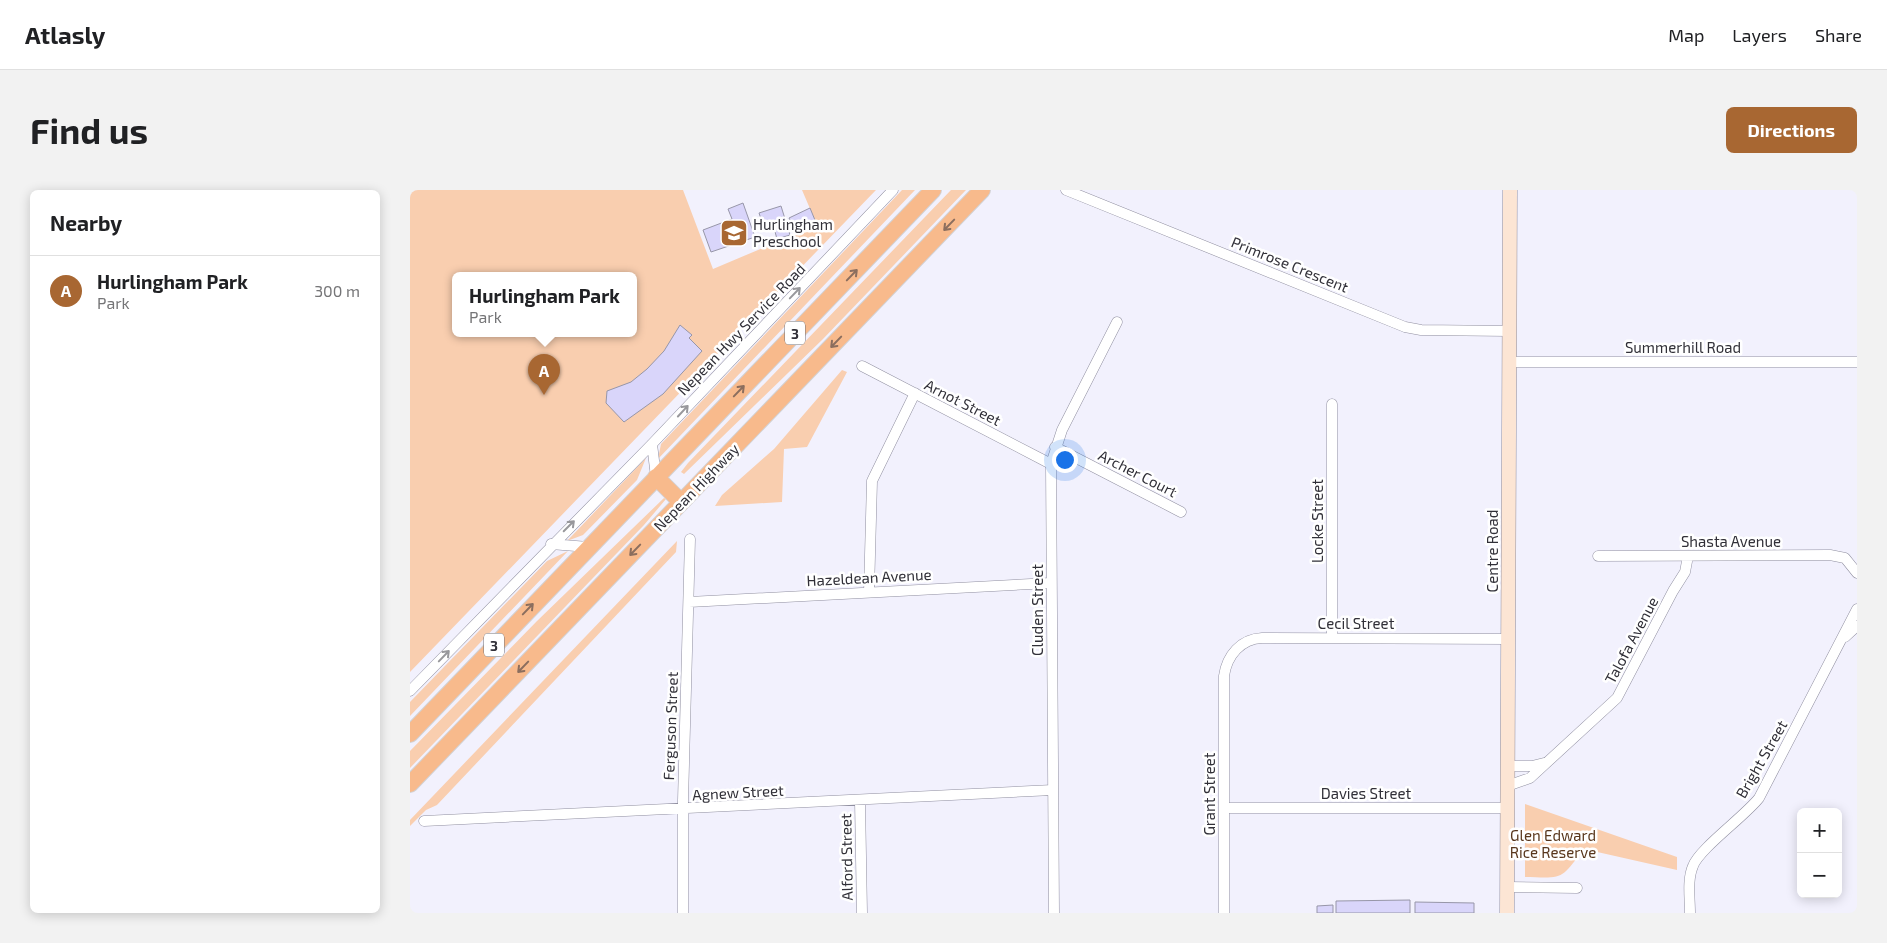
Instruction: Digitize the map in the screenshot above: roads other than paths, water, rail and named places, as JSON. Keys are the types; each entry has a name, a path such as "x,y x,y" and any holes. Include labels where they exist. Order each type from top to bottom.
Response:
{"highway":[{"name":"3","path":"410,734 588,547 934,190"},
{"name":"Nepean Highway","path":"410,784 982,190"},
{"path":"656,477 681,502"}],"main road":[{"name":"Centre Road","path":"1507,913 1510,190"}],"street":[{"name":"Nepean Hwy Service Road","path":"410,691 551,544 652,444 893,190"},
{"name":"Primrose Crescent","path":"1066,190 1405,327 1421,330 1509,331"},
{"name":"Cluden Street","path":"1054,913 1051,464 1062,430 1117,322"},
{"name":"Summerhill Road","path":"1510,362 1857,362"},
{"name":"Arnot Street","path":"862,366 1051,464"},
{"path":"869,592 872,481 915,394"},
{"name":"Locke Street","path":"1332,404 1332,638"},
{"path":"652,444 656,477"},
{"name":"Archer Court","path":"1055,447 1181,512"},
{"name":"Ferguson Street","path":"683,913 683,810 690,539"},
{"path":"551,544 588,547"},
{"name":"Shasta Avenue","path":"1598,556 1830,555 1845,558 1857,573"},
{"name":"Talofa Avenue","path":"1508,786 1530,778 1620,694 1673,591 1685,572 1684,556"},
{"name":"Hazeldean Avenue","path":"689,602 1051,583"},
{"name":"Bright Street","path":"1690,913 1693,866 1701,854 1744,816 1759,798 1844,637 1848,622 1857,609"},
{"name":"Bright Street","path":"1844,637 1857,626"},
{"name":"Cecil Street","path":"1224,676 1229,658 1250,640 1262,638 1508,639"},
{"name":"Grant Street","path":"1224,676 1224,913"},
{"path":"1508,766 1532,766 1545,762"},
{"name":"Agnew Street","path":"424,821 683,810 1053,790"},
{"name":"Alford Street","path":"860,801 862,913"},
{"name":"Davies Street","path":"1224,808 1508,808"},
{"path":"1507,888 1577,888"}],"place":[{"name":"Hurlingham Preschool","path":"734,233"},
{"name":"Hurlingham Park","path":"544,395"}],"park label":[{"name":"Glen Edward Rice Reserve","path":"1553,844"}]}
